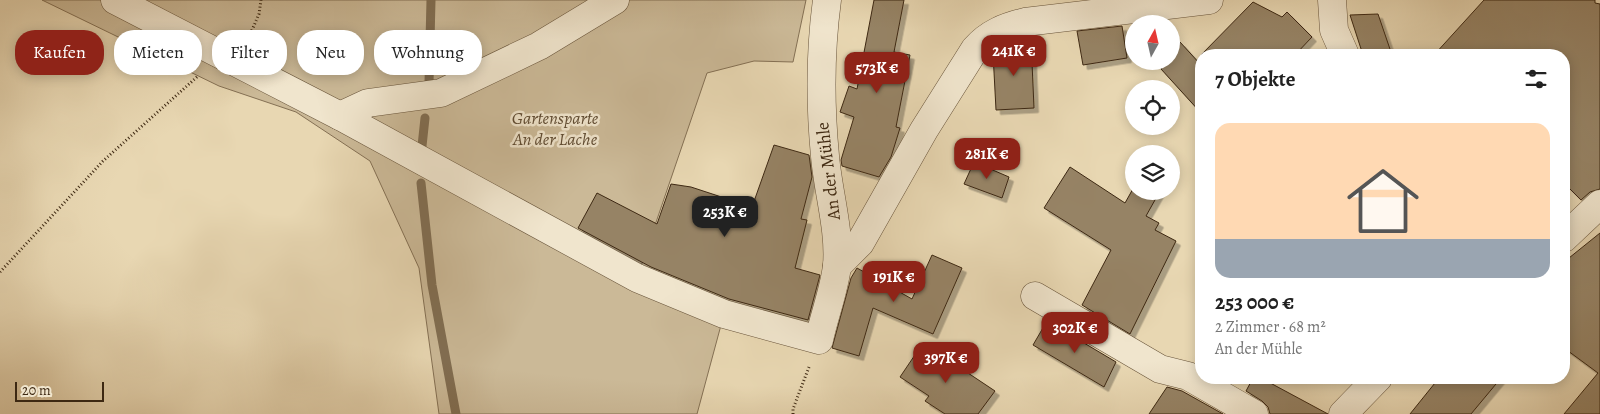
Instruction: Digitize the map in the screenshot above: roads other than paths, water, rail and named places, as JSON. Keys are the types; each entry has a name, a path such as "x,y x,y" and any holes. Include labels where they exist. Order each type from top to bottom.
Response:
{"street":[{"path":"115,0 340,116 368,103 441,93 539,46 615,0"},
{"name":"An der Mühle","path":"340,116 637,278 724,314 819,340 837,266 835,227 825,157 821,104 821,59 827,0"},
{"path":"1050,0 1076,17"},
{"path":"837,266 860,243 929,122 975,48 985,37 1003,28 1025,22 1209,0"},
{"path":"1332,0 1334,30 1342,49"},
{"path":"1570,230 1600,204"},
{"path":"1035,296 1160,369 1188,376 1195,380"},
{"path":"1202,384 1254,414"},
{"path":"1343,414 1372,384"}],"waterway":[{"path":"429,83 431,0"},
{"path":"422,146 425,118"},
{"path":"421,183 432,285 456,414"}],"park label":[{"name":"Gartensparte An der Lache","path":"555,128"}]}
